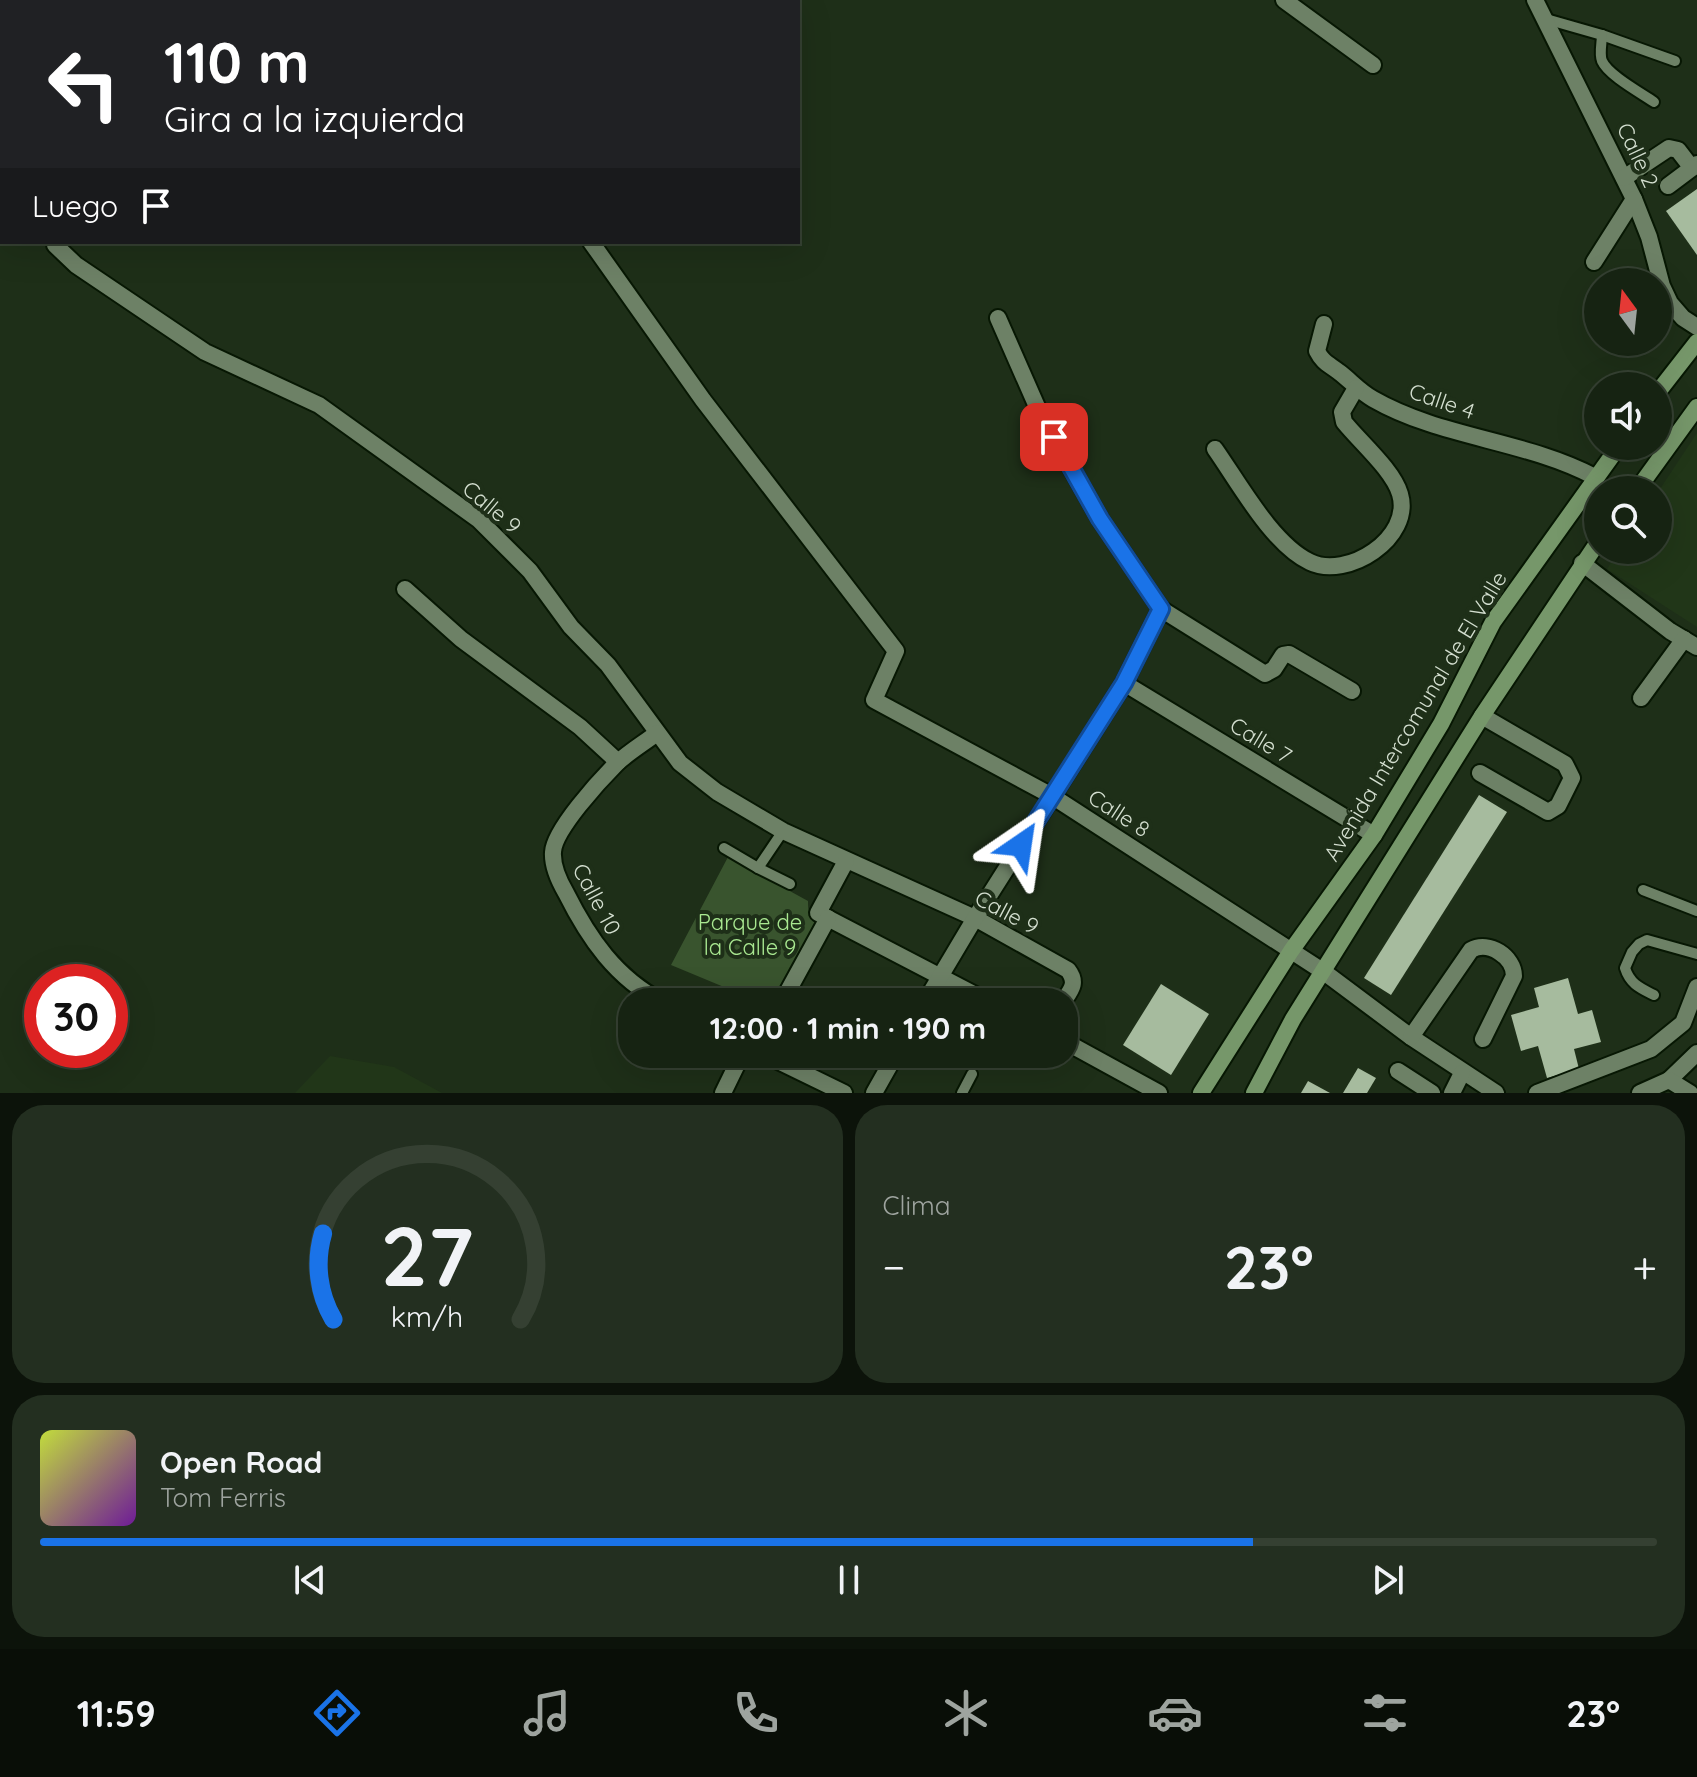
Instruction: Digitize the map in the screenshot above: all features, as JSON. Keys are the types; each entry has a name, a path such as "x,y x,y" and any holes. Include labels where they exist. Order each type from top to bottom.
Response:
{"main road":[{"path":"1672,374 1697,342"},
{"path":"1647,476 1697,407"},
{"name":"Avenida Intercomunal de El Valle","path":"1596,476 1608,460"},
{"name":"Avenida Intercomunal de El Valle","path":"1201,1093 1291,951 1374,835 1441,724 1493,622 1584,493"},
{"path":"1254,1093 1293,1019 1482,716 1584,560"}],"street":[{"path":"1284,0 1373,65"},
{"name":"Calle 2","path":"1535,0 1634,199 1670,303 1683,318 1697,327"},
{"path":"1624,178 1669,148 1678,150 1694,166 1668,186"},
{"path":"1594,262 1634,199"},
{"name":"Calle 8","path":"592,244 703,400 896,651 874,700 1052,796 1324,972"},
{"name":"Calle 9","path":"55,245 76,265 205,352 319,405 479,520 530,571 571,627 608,665 680,763 717,792 783,831 975,918 1068,970 1073,977 1071,988"},
{"path":"998,318 1038,409 1100,519 1161,609 1265,674 1274,669 1283,655 1289,654 1352,691"},
{"name":"Calle 4","path":"1324,324 1317,351 1323,363 1375,401 1434,425 1525,448 1593,476"},
{"path":"1215,449 1265,520 1294,552 1329,568 1358,561 1382,544 1397,526 1402,507 1395,481 1344,422 1342,412 1356,388"},
{"path":"1582,563 1691,643 1641,698"},
{"path":"405,589 461,639 580,727 618,762"},
{"path":"933,988 1124,683 1161,609"},
{"name":"Calle 7","path":"1124,683 1374,835"},
{"path":"1480,773 1548,812 1558,806 1572,778 1565,764 1482,716"},
{"name":"Calle 10","path":"639,988 605,958 580,921 556,874 552,851 564,826 618,762 657,733"},
{"path":"846,861 818,913 962,988"},
{"path":"790,988 828,918"},
{"path":"1411,1037 1471,950 1486,946 1510,959 1514,976 1483,1039"},
{"path":"1324,972 1462,1073 1496,1093"},
{"path":"1537,1093 1651,1049 1683,1023 1697,987"},
{"path":"1078,1049 1159,1093"},
{"path":"1640,1093 1669,1080 1697,1053"},
{"path":"723,1093 735,1068"},
{"path":"793,1068 844,1093"},
{"path":"874,1093 888,1068"},
{"path":"1398,1071 1432,1093"},
{"path":"1452,1093 1462,1073"},
{"path":"1669,1080 1690,1093"}],"lane":[{"path":"1546,19 1675,61"},
{"path":"1602,35 1601,59 1605,65 1654,102"},
{"path":"758,868 783,831"},
{"path":"724,848 790,884"},
{"path":"1643,890 1697,911"},
{"path":"1654,995 1635,986 1625,968 1639,944 1647,940 1697,954"},
{"path":"962,1093 972,1074"}],"shaded area":[{"path":"1697,433 1697,627 1607,569 1610,564 1672,564 1672,476 1669,476"},
{"path":"330,1056 394,1067 442,1093 295,1093"}],"green space":[{"name":"Parque de la Calle 9","path":"728,857 808,901 810,914 817,924 787,988 726,988 671,965"}],"building":[{"path":"1697,189 1697,255 1666,211"},
{"path":"1479,795 1507,812 1391,995 1364,978"},
{"path":"1568,978 1578,1014 1592,1010 1601,1042 1574,1049 1579,1069 1547,1078 1538,1046 1521,1051 1511,1015 1539,1007 1534,988"},
{"path":"1161,984 1209,1014 1171,1075 1123,1045"},
{"path":"1358,1068 1376,1078 1367,1093 1343,1093"},
{"path":"1308,1081 1330,1093 1301,1093"}],"route":[{"path":"1021,845 1124,683 1161,609 1100,519 1054,437"}]}
